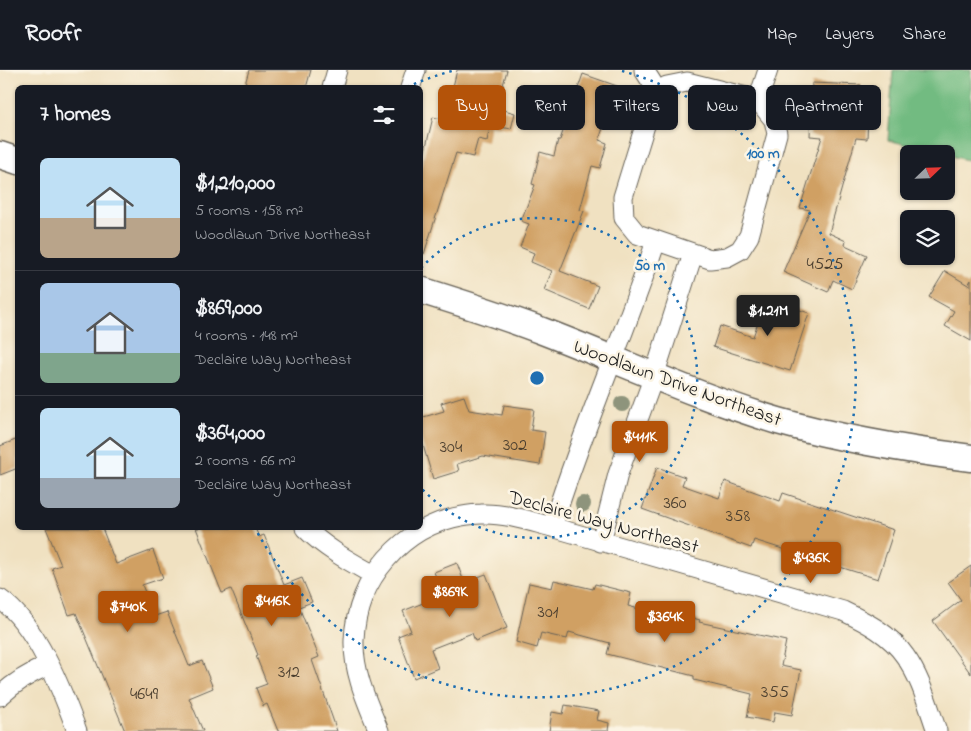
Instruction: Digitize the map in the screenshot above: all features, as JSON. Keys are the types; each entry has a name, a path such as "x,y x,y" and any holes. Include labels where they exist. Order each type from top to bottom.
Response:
{"street":[{"path":"333,85 337,70"},
{"path":"411,85 416,70"},
{"path":"644,70 654,85"},
{"path":"758,100 768,70"},
{"path":"644,130 623,197 624,218 636,234 710,259 727,258 740,250 749,236 777,134 774,120 758,100 687,82 672,85"},
{"path":"0,155 15,160"},
{"path":"552,527 567,480 637,298 656,241"},
{"path":"601,542 618,474 654,376 693,254"},
{"name":"Woodlawn Drive Northeast","path":"423,291 544,331 698,394 779,421 928,453 971,458"},
{"name":"Declaire Way Northeast","path":"423,529 434,523 480,514 505,516 552,527 843,611 867,623 888,638 905,656 918,679 937,731"},
{"path":"308,530 334,552 374,575"},
{"name":"Declaire Way Northeast","path":"379,731 356,669 354,640 357,617 364,595 374,575 393,551 421,530"},
{"path":"0,599 11,607 27,625 64,696 76,731"},
{"path":"0,696 12,684 48,665"}],"green space":[{"path":"893,70 971,70 971,161 955,157 955,145 908,145 888,140"}],"building":[{"path":"249,70 311,70 307,85 245,84"},
{"path":"457,70 507,70 503,85 453,85"},
{"path":"583,74 614,85 595,85 595,130 602,130 599,140 607,143 600,168 592,166 580,210 584,211 560,271 598,286 589,309 544,290 552,271 531,262 534,253 520,247 529,224 521,221 535,185 532,184 540,152 554,156 558,140 560,140 563,130 585,130 585,85 579,85"},
{"path":"812,83 861,85 812,85"},
{"path":"506,110 515,113 511,129 506,128"},
{"path":"433,117 438,118 438,130 489,130 487,141 478,139 473,157 456,153 424,254 423,159"},
{"path":"810,130 867,130 867,139 856,138 829,233 846,241 845,245 867,255 852,289 833,280 828,292 783,272 810,210 800,208 822,137 810,136"},
{"path":"945,271 968,285 971,280 971,341 945,326 954,311 929,297"},
{"path":"766,299 809,313 790,371 713,347 720,326 753,337"},
{"path":"464,396 469,410 502,415 504,405 534,409 531,430 545,432 540,465 483,456 457,464 459,471 433,479 423,445 423,417 444,411 441,403"},
{"path":"15,440 15,469 0,475 0,446"},
{"path":"657,467 685,477 682,485 719,498 725,481 780,501 783,493 894,530 878,579 754,540 751,548 642,509"},
{"path":"47,530 103,530 116,564 153,550 163,578 142,585 155,616 167,612 189,666 202,661 213,688 189,698 203,731 125,731 76,613 69,615 52,568 61,565"},
{"path":"197,530 256,530 259,537 264,535 284,585 302,578 312,602 299,607 319,657 312,660 337,731 278,731 267,704 263,706 256,688 267,684 256,656 258,655 231,589 222,593"},
{"path":"457,563 464,582 486,574 507,628 475,641 472,633 431,649 438,668 414,678 398,636 411,631 403,611 443,595 434,572"},
{"path":"971,566 971,674 933,621 961,600 948,582"},
{"path":"554,580 593,589 595,584 631,593 628,606 676,619 678,614 700,620 699,622 786,641 781,666 801,670 792,715 775,712 773,722 747,717 752,694 694,680 694,676 607,654 610,643 569,632 567,639 541,633 537,648 516,642 529,583 552,588"},
{"path":"565,705 599,711 597,720 609,723 608,731 549,731 552,712 563,714"}]}
